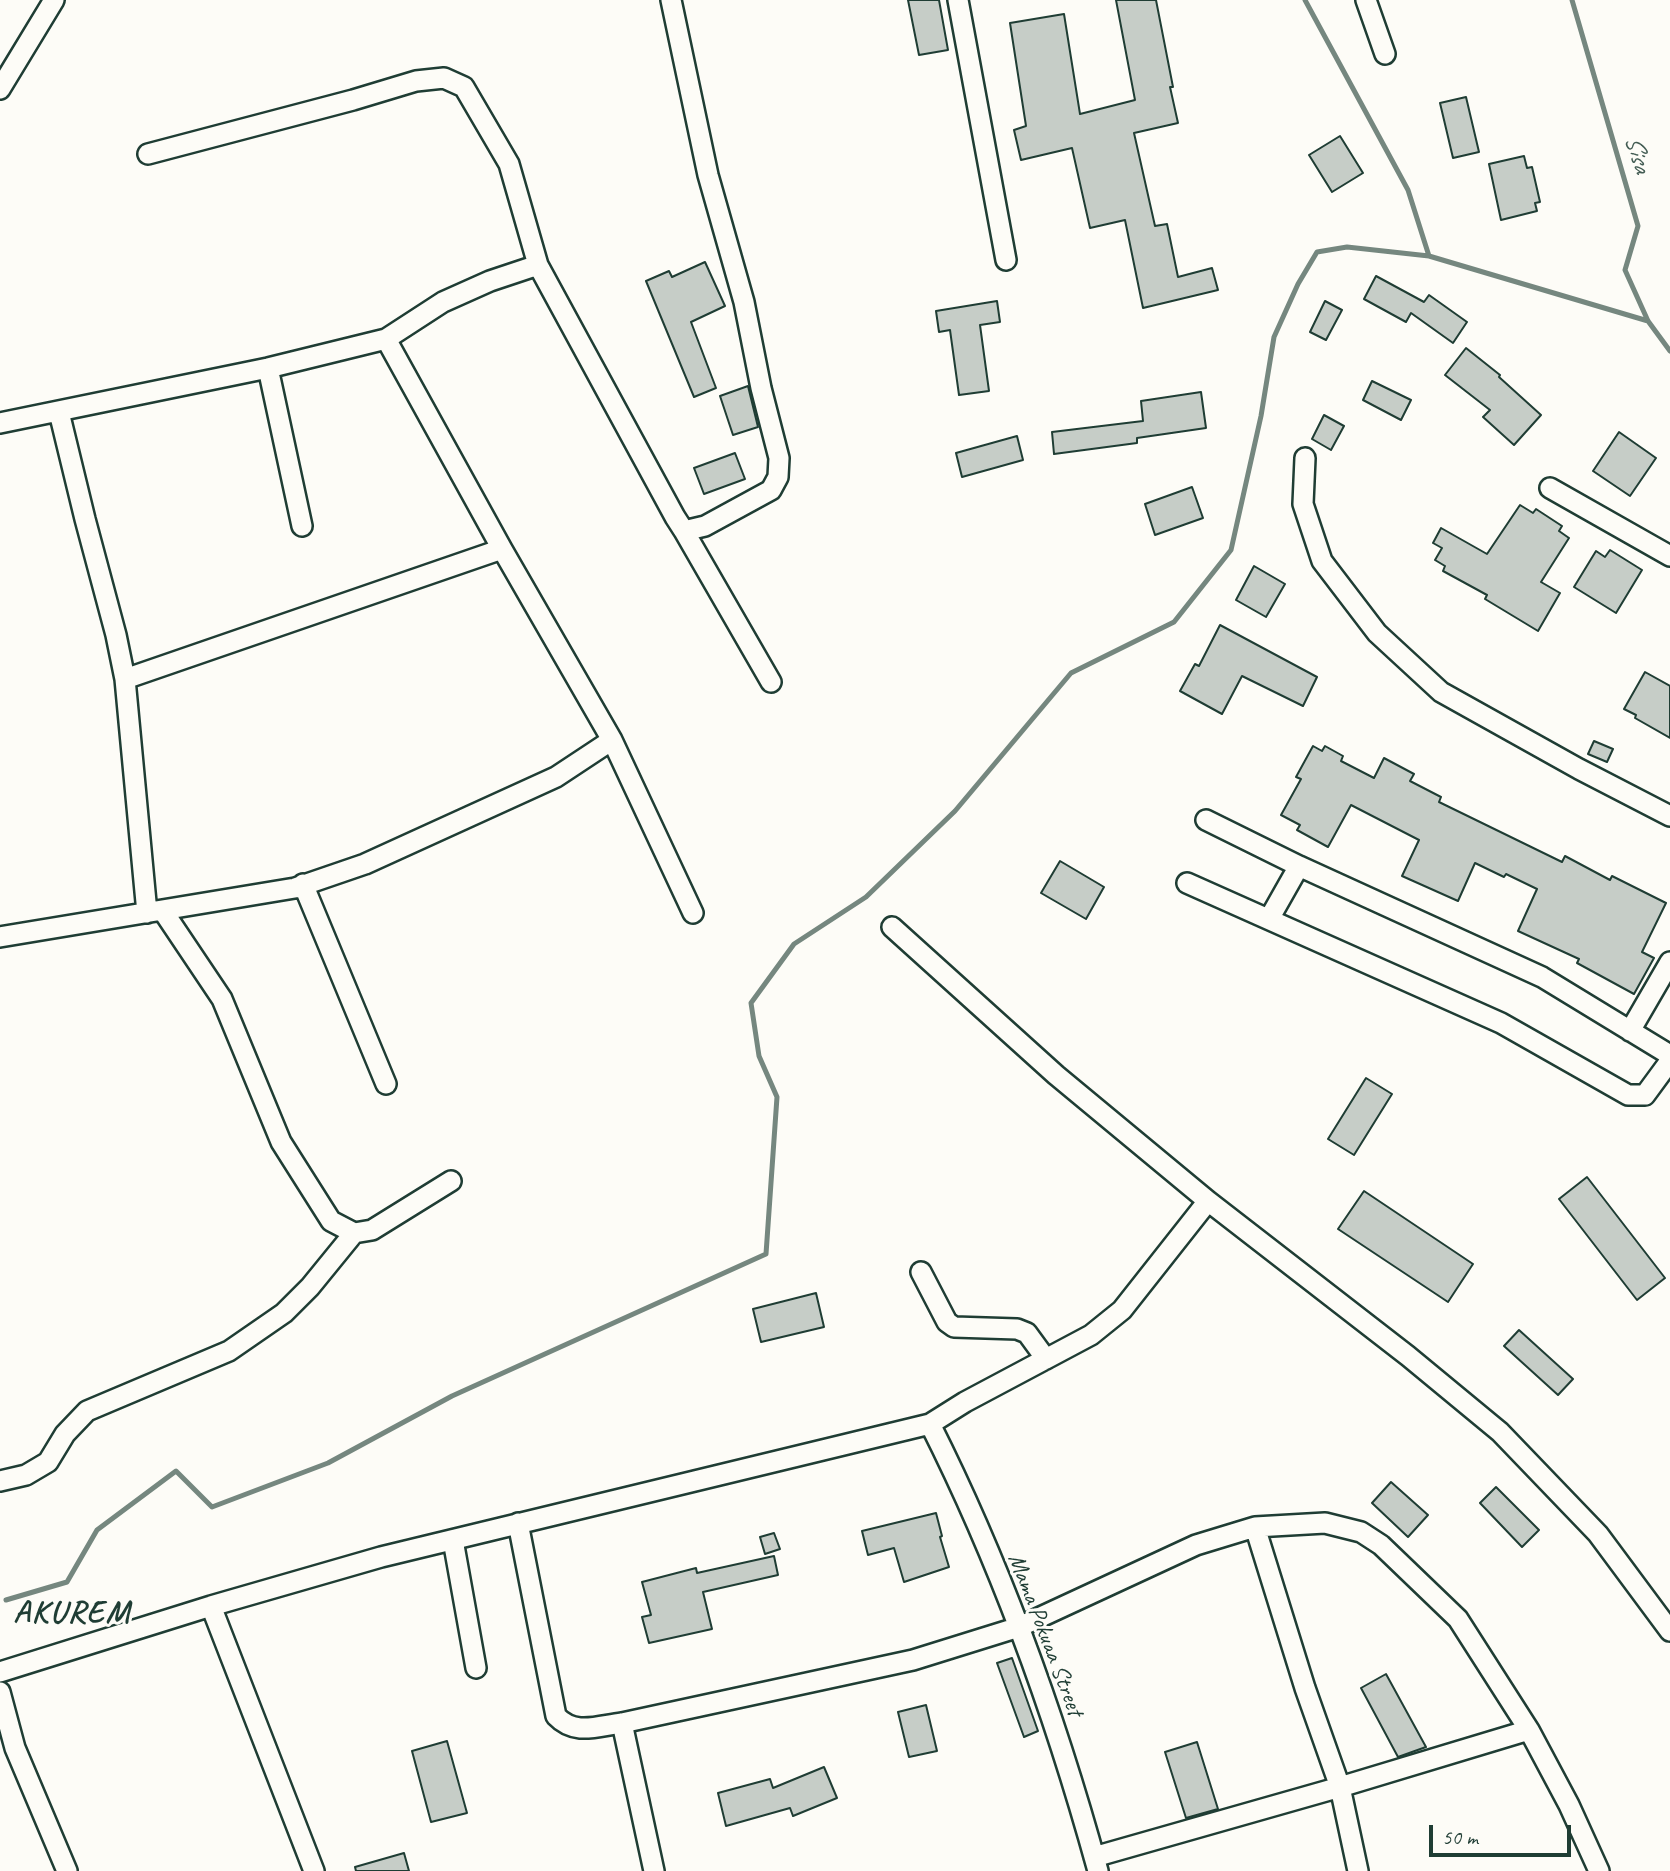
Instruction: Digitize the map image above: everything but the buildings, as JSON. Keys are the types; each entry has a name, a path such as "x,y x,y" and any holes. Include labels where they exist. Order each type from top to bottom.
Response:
{"street":[{"path":"0,89 54,0"},
{"path":"671,0 708,175 744,302 761,388 779,458 778,477 771,490 705,526 684,531"},
{"path":"958,0 1006,260"},
{"path":"1366,0 1385,54"},
{"path":"148,154 416,81 444,78 464,87 509,163 538,265 684,531 771,682"},
{"path":"0,423 268,368 386,339 443,302 490,281 538,265"},
{"path":"386,339 612,740 693,913"},
{"path":"268,368 302,526"},
{"path":"59,412 125,679 155,912 222,999 281,1142 331,1221 354,1233 372,1230 451,1181"},
{"path":"1305,458 1303,505 1322,561 1377,633 1441,692 1670,816"},
{"path":"1550,488 1670,556"},
{"path":"125,679 502,549"},
{"path":"0,937 295,888 365,864 556,777 612,740"},
{"path":"1206,820 1299,866 1542,976 1670,1055"},
{"path":"1269,919 1299,866"},
{"path":"1187,883 1502,1023 1628,1095 1645,1095 1670,1061"},
{"path":"303,884 386,1084"},
{"path":"892,927 1056,1075 1208,1202 1408,1356 1500,1432 1598,1534 1670,1631"},
{"path":"1630,1031 1670,962"},
{"path":"0,1672 211,1606 453,1540 930,1423 1091,1335 1122,1310 1208,1202"},
{"path":"0,1481 26,1475 48,1462 65,1434 87,1411 229,1351 284,1312 310,1287 354,1233"},
{"path":"920,1272 947,1322 954,1327 1017,1329 1027,1333 1045,1359"},
{"name":"Mama Pokuaa Street","path":"930,1423 1019,1627 1054,1727 1096,1864"},
{"path":"518,1523 556,1716 566,1726 579,1729 622,1723 913,1660 1019,1627 1196,1545 1255,1527 1325,1523 1361,1532 1381,1545 1458,1619 1529,1730 1569,1805 1599,1871"},
{"path":"1255,1527 1305,1688 1340,1787 1358,1871"},
{"path":"453,1540 475,1668"},
{"path":"211,1606 314,1871"},
{"path":"0,1692 15,1748 67,1871"},
{"path":"622,1723 654,1871"},
{"path":"1096,1864 1529,1730"}],"waterway":[{"path":"1305,0 1408,190 1429,256"},
{"name":"Sisa","path":"1572,0 1638,226 1625,270 1648,321 1670,351"},
{"path":"6,1600 67,1582 97,1530 176,1471 212,1507 328,1463 452,1396 766,1254 777,1097 759,1056 751,1003 794,944 866,897 955,811 1071,673 1174,622 1231,550 1261,416 1274,337 1298,284 1317,252 1347,247 1429,256 1648,321"}],"district":[{"name":"AKUREM","path":"72,1614"}]}
